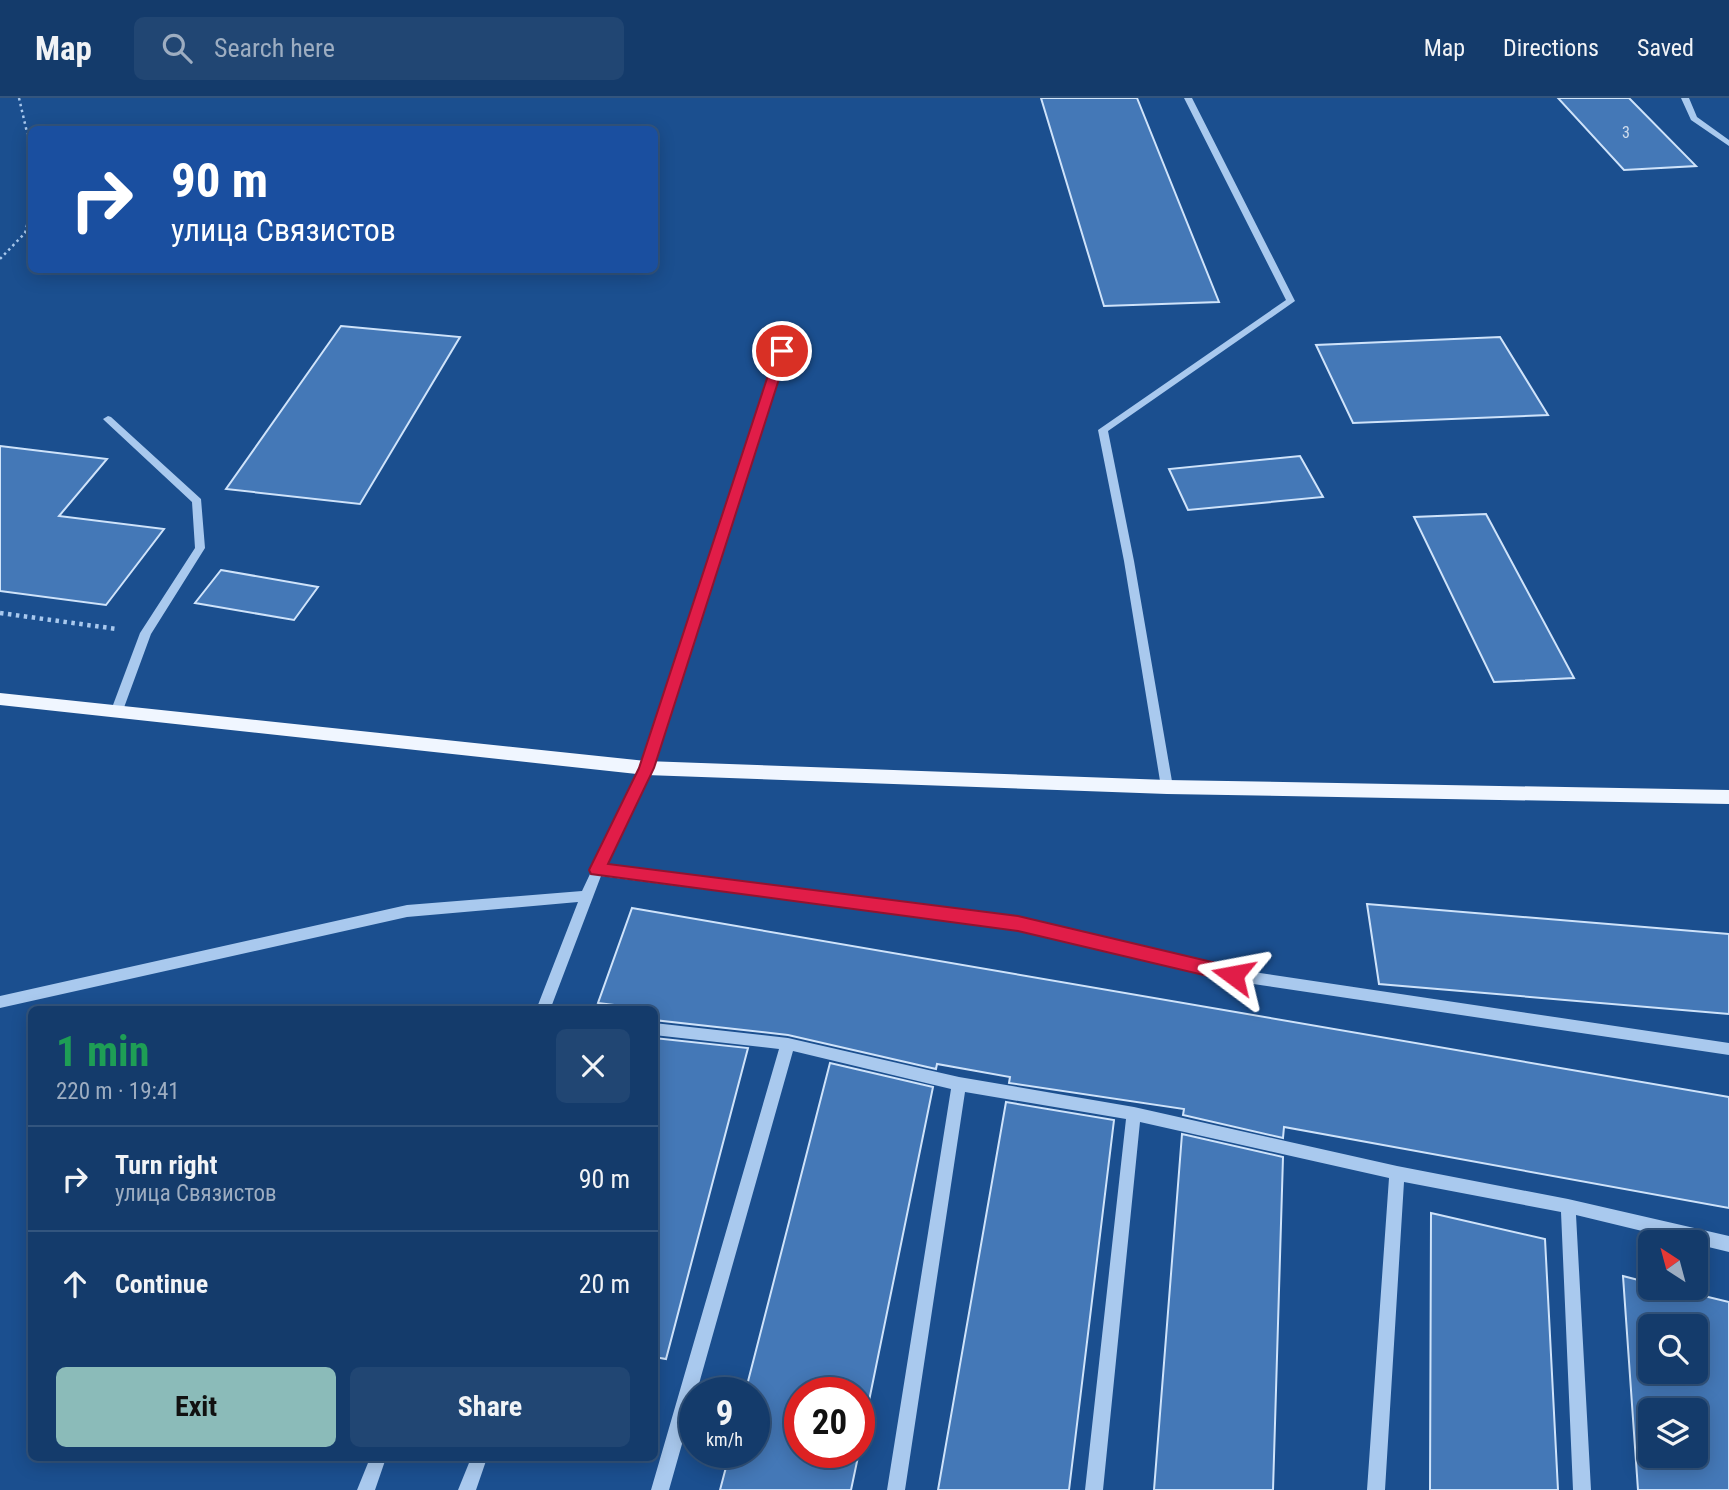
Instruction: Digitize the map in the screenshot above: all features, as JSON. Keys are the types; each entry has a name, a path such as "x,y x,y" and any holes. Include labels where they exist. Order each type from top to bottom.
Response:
{"main road":[{"path":"0,699 646,768 1167,787 1729,797"}],"street":[{"path":"1167,787 1129,561 1102,430 1291,301 1188,98"},
{"path":"1685,98 1694,118 1729,144"},
{"path":"545,1006 597,870 646,768 790,325"},
{"path":"108,419 197,501 200,548 146,633 116,713"},
{"path":"597,870 1018,924 1233,975 1729,1049"},
{"path":"0,1002 407,911 586,896"},
{"path":"658,1029 788,1044 959,1084 1134,1114 1397,1173 1567,1206 1729,1244"},
{"path":"660,1490 788,1044"},
{"path":"896,1490 959,1084"},
{"path":"1094,1490 1134,1114"},
{"path":"1376,1490 1397,1173"},
{"path":"1567,1206 1582,1490"},
{"path":"366,1490 377,1461"},
{"path":"467,1490 478,1461"}],"path":[{"path":"19,98 28,137"},
{"path":"0,259 25,233 28,221"},
{"path":"0,613 146,633"}],"building":[{"path":"1041,98 1137,98 1219,302 1104,306"},
{"path":"1558,98 1629,98 1696,166 1624,170"},
{"path":"341,326 460,337 360,504 226,489"},
{"path":"1500,337 1548,415 1353,423 1316,345"},
{"path":"0,446 107,459 59,516 164,529 106,605 0,591"},
{"path":"1300,456 1323,497 1188,510 1169,469"},
{"path":"1486,514 1574,678 1494,682 1414,517"},
{"path":"221,570 318,587 294,620 195,603"},
{"path":"1367,904 1729,934 1729,1014 1379,984"},
{"path":"632,908 1729,1097 1729,1208 1284,1127 1283,1138 1183,1115 1184,1109 1009,1083 1010,1077 937,1064 936,1069 788,1035 658,1020 658,1006 598,1003"},
{"path":"658,1038 748,1048 666,1359 658,1358"},
{"path":"830,1063 933,1087 874,1377 784,1377 784,1468 856,1468 851,1490 720,1490 726,1468 770,1468 770,1377 749,1377"},
{"path":"1006,1102 1114,1120 1069,1490 938,1490"},
{"path":"1182,1134 1283,1157 1273,1490 1154,1490"},
{"path":"1431,1213 1545,1239 1558,1490 1430,1490"},
{"path":"1623,1276 1638,1280 1638,1300 1708,1300 1708,1297 1729,1302 1729,1490 1638,1490"}],"route":[{"path":"782,351 646,768 597,870 1018,924 1233,975"}]}
